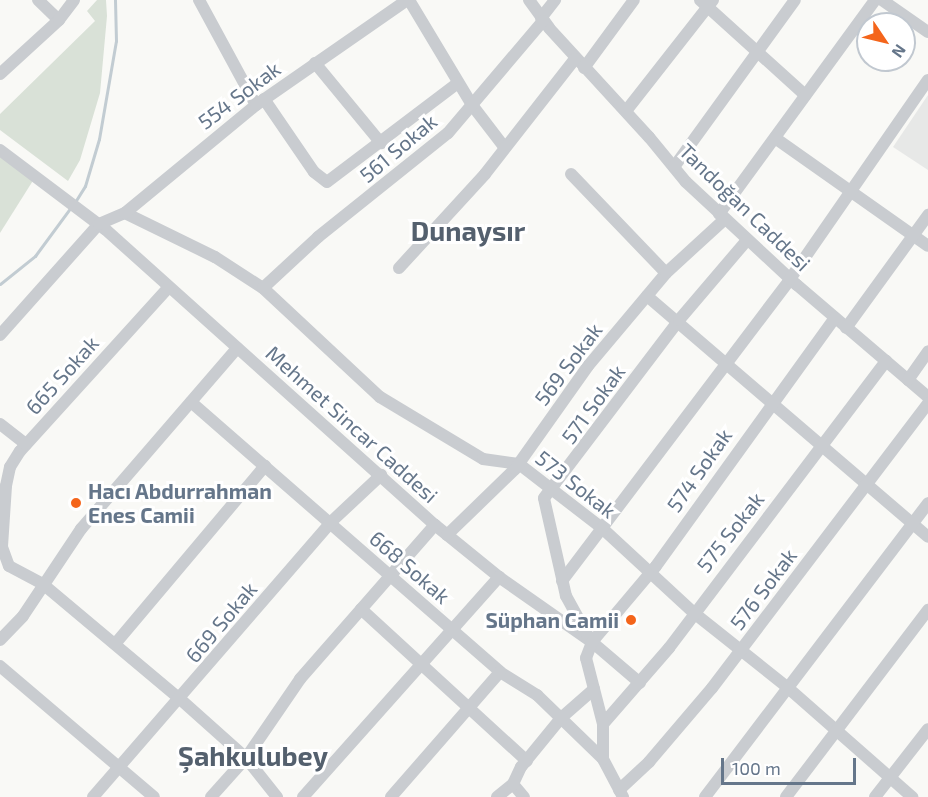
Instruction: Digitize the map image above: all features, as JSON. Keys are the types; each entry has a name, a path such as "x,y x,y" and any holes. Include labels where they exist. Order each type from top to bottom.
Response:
{"street":[{"path":"38,0 59,20"},
{"path":"2,70 59,20 74,0"},
{"path":"199,0 260,102 320,179 327,182 458,83"},
{"path":"408,0 472,105 506,148"},
{"name":"554 Sokak","path":"99,224 124,213 260,102 408,0"},
{"name":"Tandoğan Caddesi","path":"530,0 542,20 580,63 722,217 846,328 928,397"},
{"name":"561 Sokak","path":"263,288 318,237 448,133 542,20 555,0"},
{"path":"399,267 634,0"},
{"path":"674,167 795,0"},
{"name":"569 Sokak","path":"447,535 519,464 588,366 666,273 722,217 775,138 875,0"},
{"path":"882,0 928,32"},
{"path":"626,111 707,2 757,53 806,95"},
{"path":"315,63 381,143"},
{"path":"562,581 790,279 928,80"},
{"path":"775,138 928,246"},
{"name":"Mehmet Sincar Caddesi","path":"0,150 99,224 447,535 499,577 592,642"},
{"path":"571,174 666,273"},
{"name":"573 Sokak","path":"124,213 215,257 263,288 381,397 483,459 519,464 603,529 694,613 740,652 787,687 912,797"},
{"path":"846,328 928,215"},
{"path":"0,335 99,224"},
{"name":"571 Sokak","path":"592,642 566,596 543,498 552,490 679,320 747,240"},
{"name":"665 Sokak","path":"168,288 26,444 10,467 2,547 9,566 44,585 180,699 246,758 277,797"},
{"path":"647,296 679,320 772,401 818,446 928,537"},
{"name":"574 Sokak","path":"592,642 651,572 772,401 835,318"},
{"path":"0,640 44,585 81,529 237,348"},
{"path":"908,381 928,351"},
{"name":"575 Sokak","path":"603,724 640,683 818,446 886,362"},
{"name":"668 Sokak","path":"191,402 500,672 537,694 603,759"},
{"name":"576 Sokak","path":"621,793 740,652 928,403"},
{"path":"0,424 26,444"},
{"path":"115,644 265,466"},
{"name":"669 Sokak","path":"93,797 331,522 381,475"},
{"path":"705,797 928,503"},
{"path":"211,797 246,758 300,679 435,525"},
{"path":"303,797 499,577"},
{"path":"361,609 471,706 527,761"},
{"path":"786,797 928,610"},
{"path":"621,793 603,759 603,724 586,658 592,642 640,683"},
{"path":"0,666 154,797"},
{"path":"391,797 500,672"},
{"path":"497,797 513,784 527,761 561,718 594,689"},
{"path":"875,797 928,729"},
{"path":"513,784 524,797"}],"shaded area":[{"path":"97,0 106,0 107,16 100,93 80,160 68,181 0,130 0,114 95,21 87,11"},
{"path":"928,95 928,170 893,147"},
{"path":"0,155 34,179 0,233"}],"waterway":[{"path":"75,202 85,186 99,139 116,41 115,0"},
{"path":"0,284 35,256 71,207"}],"place":[{"name":"Hacı Abdurrahman Enes Camii","path":"76,503"},
{"name":"Süphan Camii","path":"631,620"}],"district":[{"name":"Dunaysır","path":"468,231"},
{"name":"Şahkulubey","path":"253,756"}]}
